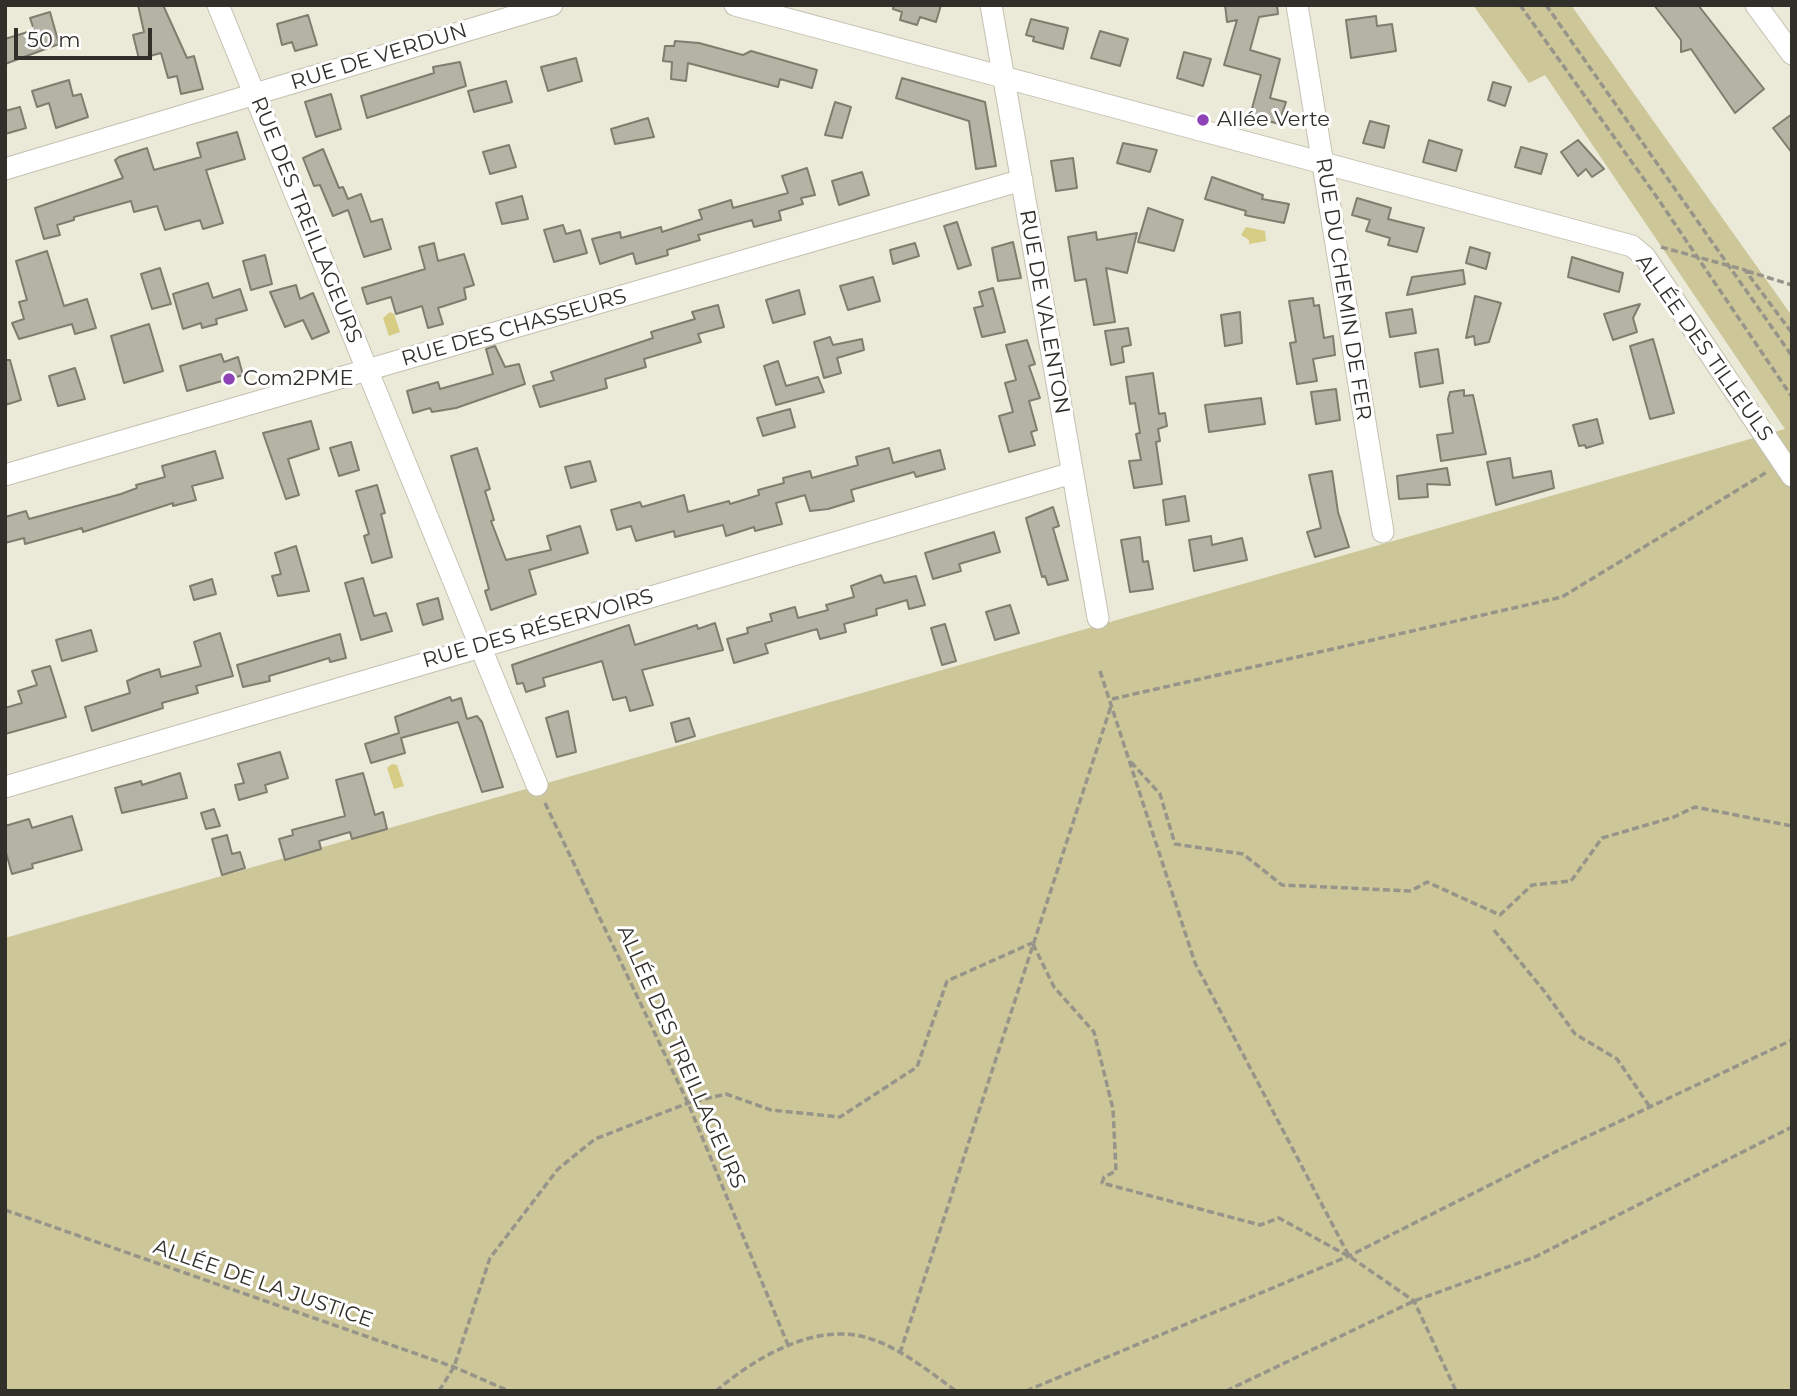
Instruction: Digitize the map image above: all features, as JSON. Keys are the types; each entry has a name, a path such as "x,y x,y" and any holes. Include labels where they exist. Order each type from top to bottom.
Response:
{"street":[{"name":"RUE DES TREILLAGEURS","path":"218,5 537,785"},
{"name":"RUE DE VERDUN","path":"5,169 552,5"},
{"path":"735,5 1322,164"},
{"name":"RUE DE VALENTON","path":"991,5 1098,618"},
{"name":"RUE DU CHEMIN DE FER","path":"1297,5 1383,532"},
{"path":"1756,5 1792,54"},
{"name":"ALLÉE DES TILLEULS","path":"1322,164 1603,237 1637,249 1645,257 1787,469"},
{"name":"RUE DES CHASSEURS","path":"5,475 1022,180"},
{"name":"RUE DES RÉSERVOIRS","path":"5,787 1072,473"}],"path":[{"path":"1520,5 1792,397"},
{"path":"1546,5 1792,356"},
{"path":"1637,249 1647,243 1792,285"},
{"path":"1745,270 1792,333"},
{"path":"1112,701 1562,597 1787,469"},
{"path":"1100,671 1112,701 1195,963 1349,1256"},
{"path":"900,1353 1112,701"},
{"path":"1129,760 1160,794 1175,844 1243,854 1282,885 1411,891 1427,883 1500,915 1532,885 1571,881 1602,838 1674,817 1695,807 1792,826"},
{"name":"ALLÉE DES TREILLAGEURS","path":"537,785 688,1103 788,1345"},
{"path":"1494,930 1545,992 1575,1034 1617,1059 1650,1107"},
{"path":"439,1391 454,1367 490,1258 558,1169 596,1139 688,1103 726,1094 771,1110 840,1117 917,1067 947,981 1032,943"},
{"path":"1032,943 1054,987 1094,1032 1113,1109 1116,1171 1104,1177 1102,1183 1260,1226 1279,1218 1349,1256 1414,1301 1456,1391"},
{"path":"1026,1391 1349,1256 1792,1040"},
{"path":"1226,1391 1414,1301 1535,1257 1792,1127"},
{"name":"ALLÉE DE LA JUSTICE","path":"5,1210 454,1367 509,1391"},
{"path":"716,1391 748,1364 788,1345 833,1334 871,1339 900,1353 956,1391"}],"shaded area":[{"path":"1473,5 1571,5 1792,316 1792,1391 5,1391 5,938 1785,429 1545,75 1529,83"},
{"path":"1246,227 1265,231 1266,241 1249,244 1249,240 1241,235"},
{"path":"390,312 394,314 400,332 389,336 383,318"},
{"path":"392,764 397,765 404,786 394,789 387,768"}],"building":[{"path":"138,5 163,5 187,58 194,56 203,89 181,94 177,76 168,78 161,53 139,59 133,35 144,32"},
{"path":"894,5 941,5 936,22 920,17 917,25 900,20 902,12 893,9"},
{"path":"1225,5 1277,5 1278,14 1259,17 1250,50 1280,59 1270,98 1286,102 1279,124 1250,116 1261,75 1224,65 1237,20 1227,22"},
{"path":"1654,5 1698,5 1764,89 1735,113 1691,49 1681,52 1681,40"},
{"path":"50,12 59,44 5,64 5,39 34,30 30,18"},
{"path":"308,15 317,45 295,51 292,42 282,45 277,24"},
{"path":"1376,16 1377,26 1392,24 1396,51 1351,58 1346,20"},
{"path":"1031,19 1068,28 1063,49 1033,41 1034,37 1026,35"},
{"path":"1100,31 1128,39 1120,66 1091,58"},
{"path":"675,41 699,43 743,55 751,51 817,70 812,88 780,79 778,87 688,63 686,81 671,79 672,62 663,61 665,46 674,46"},
{"path":"1184,52 1211,59 1203,86 1177,78"},
{"path":"576,58 582,81 548,91 541,67"},
{"path":"460,62 466,86 367,118 361,96 434,73 433,67"},
{"path":"902,78 985,102 996,166 976,169 969,121 896,98"},
{"path":"69,80 73,96 81,94 88,117 56,128 49,103 37,107 32,91"},
{"path":"506,81 512,102 474,112 468,91"},
{"path":"1493,82 1511,87 1505,106 1488,100"},
{"path":"331,94 341,129 316,137 305,102"},
{"path":"835,102 851,107 842,138 825,135"},
{"path":"20,107 26,128 5,134 5,111"},
{"path":"1792,114 1792,153 1773,128"},
{"path":"648,118 654,137 615,144 611,129"},
{"path":"1370,121 1389,126 1384,148 1363,143"},
{"path":"237,132 245,159 206,170 223,223 203,229 200,220 165,230 157,206 134,212 131,201 74,217 74,220 57,225 60,235 44,239 35,208 123,178 115,160 119,157 147,148 154,170 201,157 197,143"},
{"path":"1429,140 1462,150 1456,171 1423,162"},
{"path":"1578,140 1604,169 1592,177 1586,169 1578,176 1561,152"},
{"path":"1123,143 1157,150 1150,172 1117,163"},
{"path":"509,145 516,167 490,174 483,152"},
{"path":"1521,147 1547,154 1541,174 1515,167"},
{"path":"323,149 339,188 343,187 348,199 361,194 371,222 382,219 391,249 364,257 348,210 333,216 320,185 314,186 303,158"},
{"path":"1073,158 1077,188 1056,191 1051,161"},
{"path":"807,168 815,195 801,198 803,204 779,211 781,220 754,227 752,220 698,235 700,240 667,250 668,255 636,264 633,253 600,264 592,239 620,232 621,238 661,227 662,232 702,219 699,210 731,200 733,208 788,193 782,176"},
{"path":"862,172 869,195 839,205 832,181"},
{"path":"1212,177 1263,195 1262,199 1289,204 1284,223 1245,215 1246,211 1205,199"},
{"path":"522,196 528,219 502,224 496,203"},
{"path":"1357,198 1391,208 1388,219 1424,228 1417,252 1388,245 1390,238 1366,231 1370,220 1352,215"},
{"path":"1148,208 1183,220 1174,251 1138,242"},
{"path":"957,222 971,265 958,269 944,226"},
{"path":"563,225 566,234 580,230 587,253 554,262 544,230"},
{"path":"1096,232 1097,240 1137,233 1127,273 1106,268 1115,322 1094,325 1086,279 1075,281 1068,237"},
{"path":"1013,242 1021,278 998,281 992,248"},
{"path":"434,243 438,261 464,254 474,285 464,288 466,299 438,308 443,324 428,328 422,306 396,314 391,297 367,304 362,288 425,269 419,247"},
{"path":"915,243 919,256 893,264 890,250"},
{"path":"1470,247 1490,253 1486,269 1466,263"},
{"path":"47,251 64,306 87,299 96,328 75,334 72,324 19,339 12,323 24,319 19,302 27,300 16,261"},
{"path":"265,255 272,284 251,290 243,261"},
{"path":"1572,257 1623,273 1619,292 1568,277"},
{"path":"160,268 171,304 152,309 141,274"},
{"path":"1463,270 1465,284 1407,295 1412,277"},
{"path":"873,277 880,301 848,310 840,286"},
{"path":"208,283 213,298 240,289 247,310 216,319 217,324 202,328 201,323 183,329 173,294"},
{"path":"296,285 300,299 313,293 329,332 312,339 303,320 285,327 270,292"},
{"path":"993,288 1005,332 982,337 974,308 983,306 979,292"},
{"path":"799,290 805,314 773,323 766,300"},
{"path":"1475,296 1501,303 1489,342 1475,345 1474,336 1466,338"},
{"path":"1313,298 1314,306 1319,305 1324,338 1333,336 1335,355 1313,359 1317,381 1297,384 1290,343 1296,342 1289,301"},
{"path":"1640,304 1633,318 1637,332 1613,340 1604,314"},
{"path":"718,305 724,327 698,334 701,342 644,359 646,367 605,379 607,388 540,407 533,386 554,380 551,372 653,338 651,332 695,319 692,312"},
{"path":"1412,309 1416,333 1390,337 1386,313"},
{"path":"1240,312 1242,343 1225,346 1221,315"},
{"path":"149,324 163,371 124,383 111,336"},
{"path":"1128,328 1131,345 1122,347 1124,362 1111,365 1105,331"},
{"path":"830,337 833,345 862,339 864,350 837,358 841,373 824,378 814,342"},
{"path":"1653,339 1674,413 1650,419 1630,346"},
{"path":"1027,340 1035,364 1029,366 1040,398 1029,401 1037,430 1031,432 1035,445 1009,452 999,416 1013,412 1005,383 1016,380 1006,345"},
{"path":"495,346 505,367 519,364 525,384 456,408 432,412 430,408 413,413 407,391 438,382 440,389 493,374 486,349"},
{"path":"1438,349 1443,383 1420,387 1415,353"},
{"path":"221,354 224,362 238,357 243,375 187,391 180,366"},
{"path":"5,360 10,360 21,400 5,405"},
{"path":"778,361 786,386 818,377 824,392 776,405 764,366"},
{"path":"75,368 85,399 58,406 49,376"},
{"path":"1153,373 1159,414 1165,413 1167,426 1158,429 1160,441 1156,442 1162,484 1134,488 1129,461 1141,460 1136,434 1140,433 1135,403 1130,404 1126,377"},
{"path":"1336,389 1340,420 1316,424 1311,392"},
{"path":"1464,390 1464,396 1473,395 1486,454 1441,461 1437,435 1453,433 1448,399 1450,392"},
{"path":"1261,398 1265,424 1209,432 1205,405"},
{"path":"790,409 795,427 763,436 757,418"},
{"path":"1597,419 1603,443 1586,448 1585,445 1579,446 1573,425"},
{"path":"311,421 319,449 288,459 299,495 286,499 263,433"},
{"path":"351,442 359,470 339,476 330,448"},
{"path":"477,448 490,489 485,491 494,520 491,521 506,560 551,550 547,536 580,526 588,553 529,570 536,594 491,610 485,591 489,589 451,456"},
{"path":"889,448 893,463 940,450 945,469 916,477 914,472 851,490 854,501 828,509 810,511 805,495 776,503 782,524 755,531 754,527 726,536 723,525 675,537 674,531 636,541 631,526 617,530 611,510 640,502 642,507 684,495 688,512 729,501 730,504 759,495 758,490 784,483 783,478 810,471 812,478 858,465 856,457"},
{"path":"215,451 223,478 192,486 196,500 173,506 173,503 83,532 82,528 25,544 24,538 5,543 5,517 26,511 29,519 121,494 137,488 136,485 165,477 162,466"},
{"path":"1510,458 1513,478 1551,471 1554,488 1496,505 1487,462"},
{"path":"590,461 596,481 571,488 565,467"},
{"path":"1447,468 1450,485 1427,484 1428,497 1399,499 1397,476"},
{"path":"1332,471 1338,512 1349,547 1315,557 1307,532 1321,528 1309,475"},
{"path":"377,485 385,513 381,514 392,557 372,563 364,536 369,534 356,491"},
{"path":"1185,496 1189,521 1166,525 1163,500"},
{"path":"1053,507 1059,526 1053,528 1068,580 1048,585 1045,576 1042,577 1026,518"},
{"path":"994,532 1000,552 959,564 961,571 933,579 925,553"},
{"path":"1211,536 1212,545 1242,538 1247,560 1194,571 1189,540"},
{"path":"1140,537 1143,562 1148,561 1153,589 1130,592 1121,540"},
{"path":"296,546 309,591 278,596 272,576 281,574 275,553"},
{"path":"881,575 884,583 916,576 925,605 909,609 907,600 876,609 877,615 844,624 846,632 820,639 817,629 765,644 768,653 734,663 727,639 748,633 747,628 772,621 770,614 795,607 798,618 828,610 826,605 854,597 851,586"},
{"path":"363,578 374,616 386,613 392,631 361,640 345,583"},
{"path":"212,579 216,594 194,600 190,586"},
{"path":"438,598 443,619 423,625 417,604"},
{"path":"1010,605 1019,633 995,640 986,612"},
{"path":"715,623 723,650 642,670 653,705 630,711 626,697 613,700 602,661 543,678 545,686 526,692 523,683 517,684 512,665 629,625 635,645 697,625 698,629"},
{"path":"945,624 956,661 942,665 931,628"},
{"path":"91,630 97,651 62,661 56,640"},
{"path":"220,633 233,676 196,686 198,693 162,703 163,708 92,731 85,707 130,693 127,681 141,675 159,669 161,677 201,666 194,642"},
{"path":"340,634 346,658 330,662 329,658 269,676 270,681 243,687 237,665"},
{"path":"50,666 66,717 5,734 5,708 22,703 18,691 37,685 32,671"},
{"path":"450,697 452,701 461,698 467,719 477,716 482,722 503,787 482,792 458,722 401,738 405,753 371,763 365,744 399,733 395,717"},
{"path":"568,711 576,752 557,757 546,718"},
{"path":"689,718 695,736 676,742 671,723"},
{"path":"280,752 288,778 265,785 267,792 239,800 235,785 244,783 238,764"},
{"path":"180,773 187,798 122,813 115,788 141,781 142,785"},
{"path":"363,773 375,815 383,812 387,829 352,839 350,832 319,841 321,849 285,860 279,839 293,835 292,830 345,816 336,780"},
{"path":"214,809 220,826 206,829 201,813"},
{"path":"72,816 82,850 32,864 33,868 12,874 5,849 5,826 29,819 32,828"},
{"path":"227,835 232,854 240,852 245,868 222,875 212,839"}],"place":[{"name":"Allée Verte","path":"1203,120"},
{"name":"Com2PME","path":"229,379"}]}
